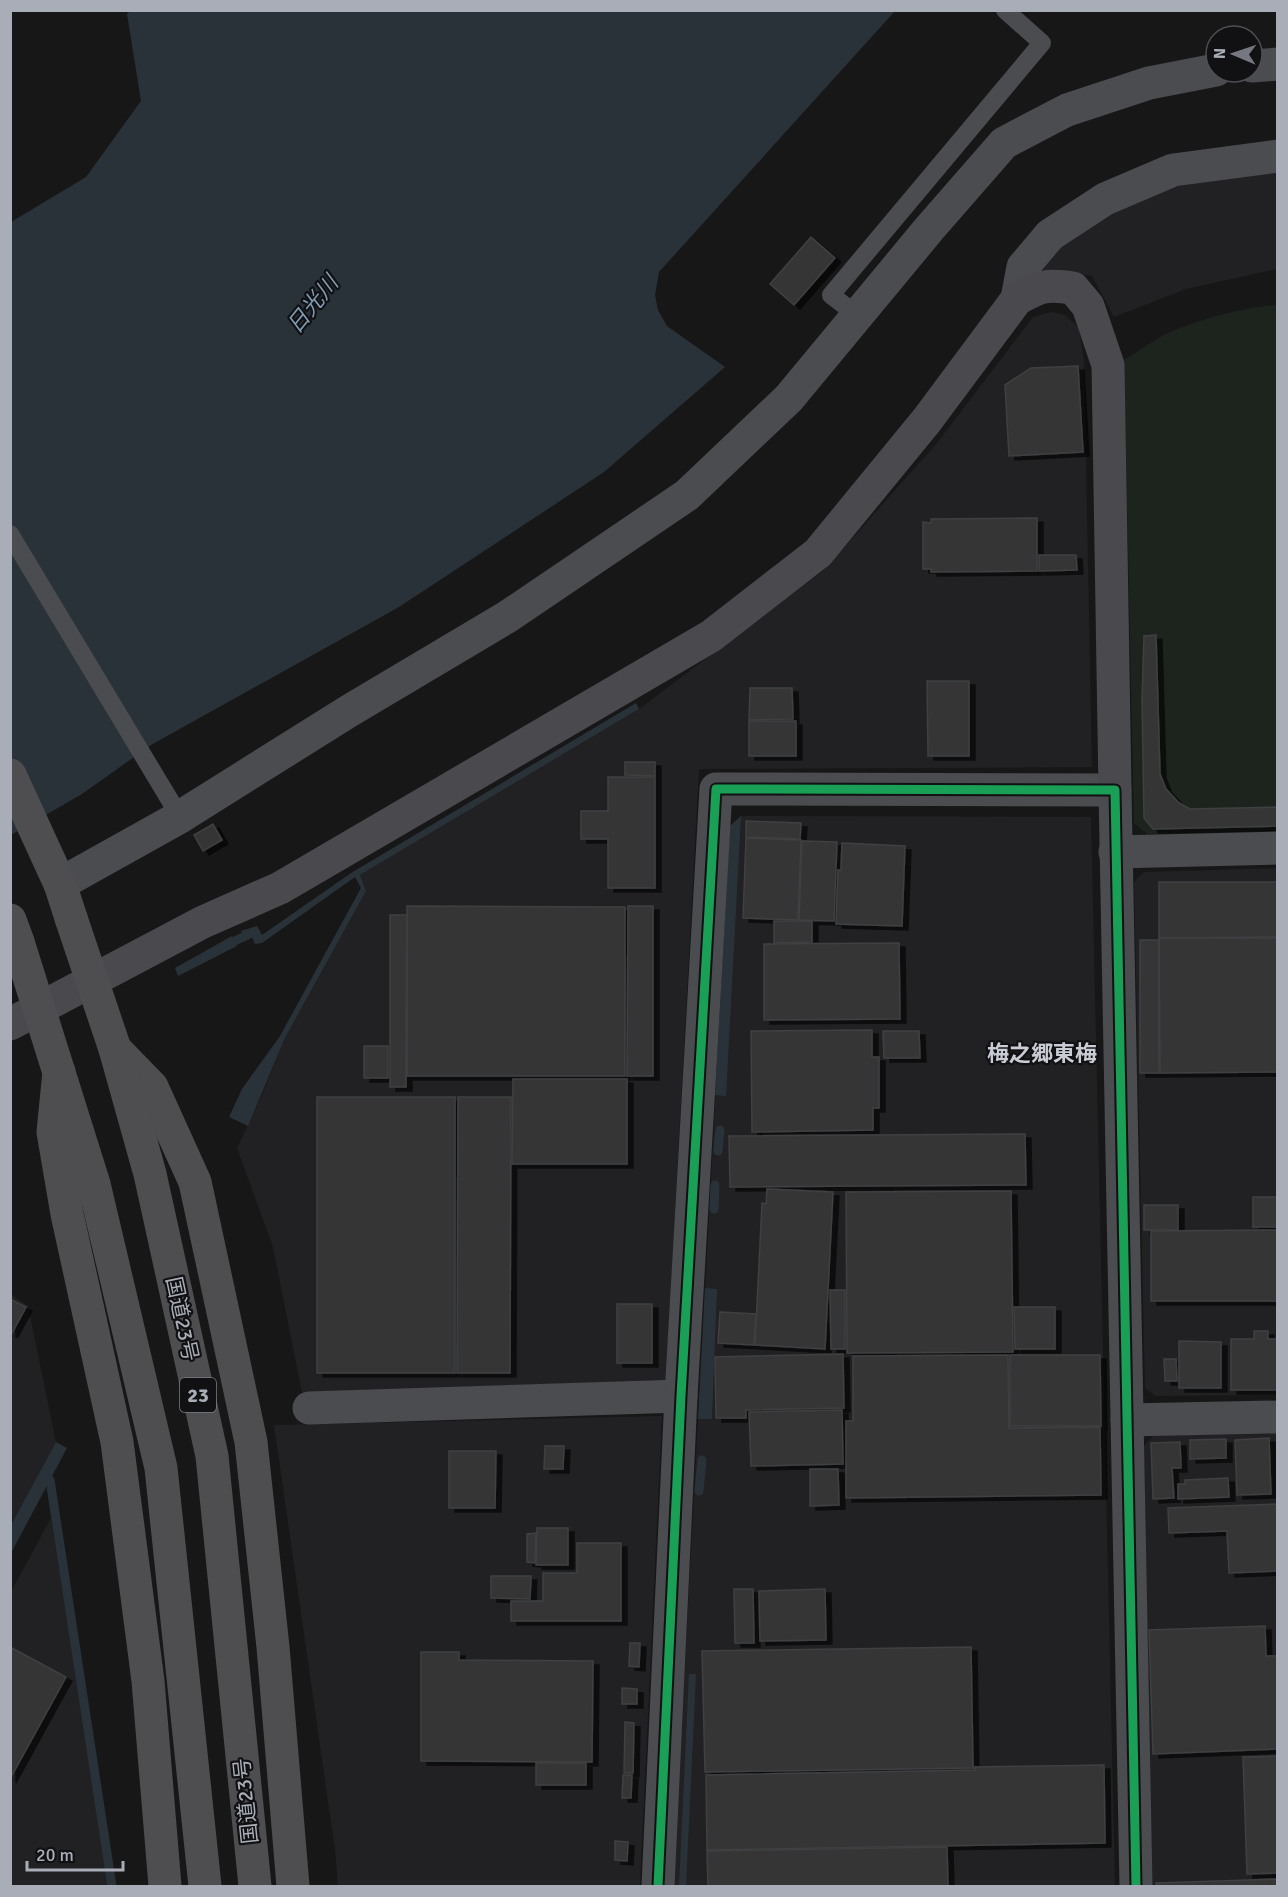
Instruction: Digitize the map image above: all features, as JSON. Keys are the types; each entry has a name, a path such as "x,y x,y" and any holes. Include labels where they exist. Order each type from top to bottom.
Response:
{"highway":[{"name":"国道23号","path":"10,775 54,872 71,918 115,1049 150,1174 212,1456 255,1887"},
{"name":"23","path":"14,931 94,1184 161,1468 205,1887"},
{"path":"115,1049 152,1087 195,1182 251,1442 273,1647 293,1887"},
{"path":"59,1072 53,1132 67,1214 117,1442 148,1681 165,1887"}],"street":[{"path":"54,872 180,817 349,711 507,617 687,495 789,398 1004,143 1067,110 1149,83 1204,72"},
{"path":"1017,299 1023,267 1050,235 1105,199 1173,170 1278,156"},
{"path":"10,1024 203,922 280,888 711,636 818,553 927,420 1017,299 1050,285 1072,288 1088,306 1108,365 1115,852 1136,1887"},
{"path":"658,1887 681,1396 716,789 1114,790"},
{"path":"1115,852 1278,848"},
{"path":"309,1408 681,1396"},
{"path":"1127,1420 1278,1417"}],"lane":[{"path":"857,315 831,295 1042,44 1005,10"},
{"path":"10,534 180,817"}],"shaded area":[{"path":"1277,164 1277,269 1186,289 1114,317 1092,276 1032,268 1053,243 1171,179"},
{"path":"1277,305 1277,830 1147,834 1134,823 1124,360 1162,336 1194,323 1236,311"},
{"path":"1051,312 1065,315 1079,328 1084,361 1092,767 699,769 666,1380 302,1393 273,1247 237,1148 285,1038 366,891 360,875 639,709 824,570 937,443 1033,317"},
{"path":"741,816 1091,817 1115,1886 673,1886 730,826"},
{"path":"1277,868 1277,1395 1155,1396 1145,1388 1134,882 1144,872"},
{"path":"11,1294 28,1306 56,1442 11,1525"},
{"path":"662,1416 640,1886 338,1886 335,1850 274,1425"},
{"path":"1277,1434 1277,1886 1152,1886 1144,1446 1154,1435"},
{"path":"51,1518 109,1886 11,1886 11,1592"}],"water":[{"name":"日光川","path":"130,11 895,11 659,272 655,295 658,310 667,326 725,367 604,472 399,607 151,745 82,794 11,835 11,222 86,177 141,101 127,14"},
{"path":"636,703 639,709 360,875 366,891 285,1038 248,1126 229,1117 242,1089 280,1036 361,888 355,877 262,943 255,944 251,935 245,940 241,931 257,926 262,935 351,873"},
{"path":"741,816 726,1096 715,1095 730,826"},
{"path":"232,936 237,946 178,976 175,968"},
{"path":"705,1288 717,1289 712,1419 698,1419"},
{"path":"56,1442 67,1448 11,1553 11,1525"},
{"path":"689,1674 696,1674 686,1886 679,1886"}],"building":[{"path":"811,237 835,258 794,305 770,284"},
{"path":"1078,366 1083,452 1009,456 1005,385 1031,368"},
{"path":"1037,518 1037,571 931,572 931,569 923,569 923,522 931,523 931,519"},
{"path":"1039,555 1076,555 1077,570 1039,571"},
{"path":"1156,635 1160,774 1166,789 1179,803 1190,809 1278,807 1278,826 1153,829 1144,818 1142,699 1144,636"},
{"path":"927,681 969,681 969,756 928,756"},
{"path":"750,688 792,688 793,719 749,720"},
{"path":"749,721 796,721 796,756 749,756"},
{"path":"625,762 655,762 655,776 625,775"},
{"path":"608,777 655,777 655,888 608,888 608,839 581,839 581,811 608,811"},
{"path":"746,821 801,823 800,839 746,837"},
{"path":"213,824 222,840 203,851 194,835"},
{"path":"746,838 801,840 798,920 743,918"},
{"path":"802,841 837,842 834,921 799,920"},
{"path":"842,843 905,846 902,926 836,924 838,870 841,870"},
{"path":"1159,882 1278,882 1278,937 1159,938"},
{"path":"407,906 625,907 625,1076 407,1076"},
{"path":"628,906 653,906 653,1076 627,1076"},
{"path":"390,915 407,915 406,1087 390,1087"},
{"path":"774,921 812,921 812,942 774,943"},
{"path":"1159,938 1278,938 1278,1072 1160,1073"},
{"path":"1140,940 1159,940 1159,1073 1140,1073"},
{"path":"899,943 900,1019 764,1020 764,944"},
{"path":"872,1030 872,1057 879,1057 879,1108 873,1108 873,1130 752,1132 751,1031"},
{"path":"883,1031 919,1031 920,1058 884,1058"},
{"path":"364,1046 388,1046 388,1078 364,1078"},
{"path":"513,1079 627,1079 627,1164 512,1164"},
{"path":"317,1097 455,1097 455,1373 317,1373"},
{"path":"458,1097 511,1097 510,1373 457,1373"},
{"path":"1025,1134 1026,1185 730,1187 729,1136"},
{"path":"767,1189 833,1192 825,1349 755,1345 762,1203 766,1204"},
{"path":"1011,1191 1013,1352 847,1353 846,1192"},
{"path":"1253,1197 1278,1197 1278,1227 1253,1227"},
{"path":"1144,1205 1178,1205 1178,1230 1144,1230"},
{"path":"1278,1230 1278,1301 1151,1301 1151,1231"},
{"path":"830,1290 845,1290 845,1349 831,1349"},
{"path":"10,1299 26,1307 12,1333 10,1333"},
{"path":"617,1304 652,1304 652,1363 617,1363"},
{"path":"1014,1307 1055,1307 1055,1349 1015,1349"},
{"path":"720,1312 756,1314 754,1345 718,1343"},
{"path":"1254,1331 1268,1331 1268,1339 1278,1339 1278,1390 1231,1390 1231,1339 1254,1339"},
{"path":"1179,1341 1221,1342 1221,1388 1179,1388"},
{"path":"843,1354 844,1408 746,1410 746,1418 716,1418 715,1357"},
{"path":"1008,1355 1009,1428 1100,1427 1101,1495 846,1498 846,1421 853,1421 853,1356"},
{"path":"1010,1355 1100,1355 1101,1426 1010,1426"},
{"path":"1164,1359 1176,1359 1177,1381 1165,1381"},
{"path":"842,1410 843,1464 751,1466 749,1412"},
{"path":"1269,1438 1271,1494 1237,1495 1235,1440"},
{"path":"1226,1439 1226,1458 1190,1459 1190,1440"},
{"path":"1180,1442 1181,1468 1172,1468 1174,1498 1153,1499 1151,1443"},
{"path":"545,1446 564,1446 563,1469 544,1469"},
{"path":"449,1451 496,1451 495,1508 449,1508"},
{"path":"810,1469 838,1469 839,1505 810,1506"},
{"path":"1228,1478 1229,1497 1178,1499 1178,1484 1185,1484 1185,1480"},
{"path":"1278,1504 1278,1571 1229,1573 1227,1531 1169,1533 1168,1508"},
{"path":"537,1528 568,1528 568,1565 536,1565"},
{"path":"536,1533 535,1563 527,1562 527,1534"},
{"path":"577,1543 621,1543 621,1621 511,1621 511,1601 543,1601 543,1573 577,1573"},
{"path":"491,1576 531,1576 530,1599 491,1598"},
{"path":"734,1589 753,1589 754,1643 735,1643"},
{"path":"825,1589 826,1640 760,1641 759,1591"},
{"path":"1265,1626 1266,1656 1278,1656 1278,1749 1153,1754 1149,1630"},
{"path":"630,1643 640,1643 639,1667 629,1666"},
{"path":"10,1647 66,1677 10,1779"},
{"path":"971,1647 973,1768 705,1772 702,1651"},
{"path":"421,1652 459,1652 459,1660 593,1661 592,1762 421,1761"},
{"path":"622,1688 637,1689 637,1704 622,1704"},
{"path":"625,1722 634,1723 633,1773 624,1773"},
{"path":"1278,1756 1278,1873 1247,1874 1243,1757"},
{"path":"536,1763 586,1763 586,1785 536,1785"},
{"path":"1104,1765 1105,1843 707,1850 706,1775"},
{"path":"623,1775 632,1775 631,1798 622,1798"},
{"path":"615,1841 628,1842 627,1861 615,1860"},
{"path":"947,1847 948,1886 708,1886 707,1851"},
{"path":"1278,1879 1278,1886 1157,1886 1156,1883"}],"waterway":[{"path":"224,946 254,932"},
{"path":"718,1151 720,1130"},
{"path":"714,1209 715,1185"},
{"path":"699,1491 702,1460"},
{"path":"50,1480 112,1886"}],"cycle path":[{"path":"658,1886 681,1396 716,789 1115,790 1136,1886"}],"district":[{"name":"梅之郷東梅","path":"1042,1053"}]}
